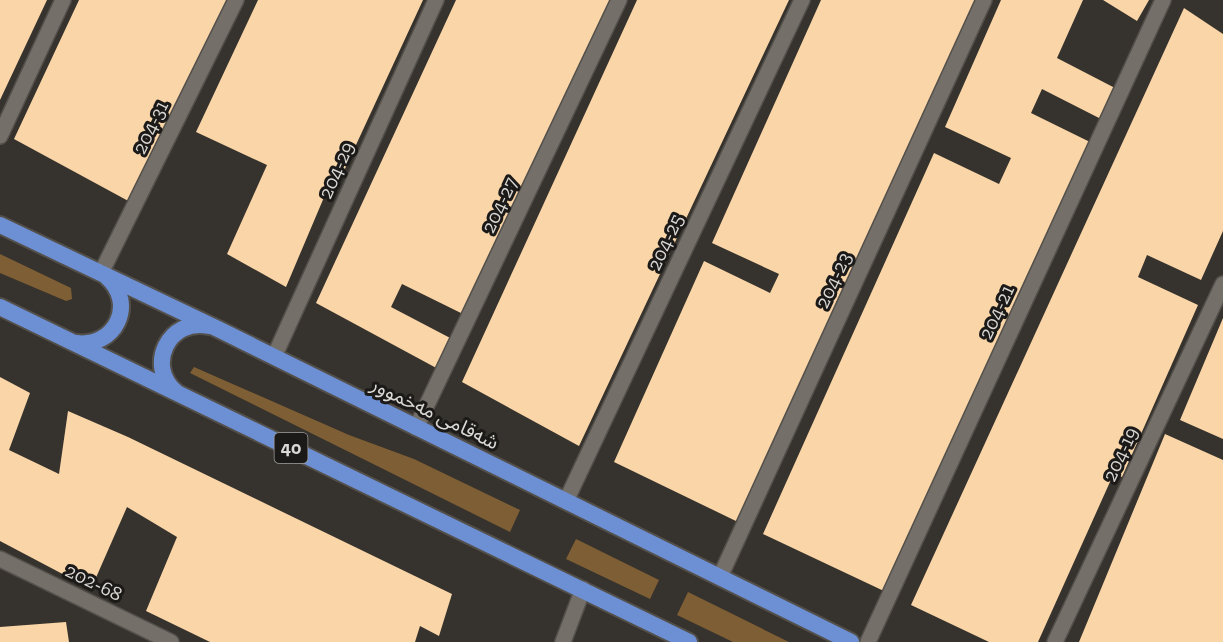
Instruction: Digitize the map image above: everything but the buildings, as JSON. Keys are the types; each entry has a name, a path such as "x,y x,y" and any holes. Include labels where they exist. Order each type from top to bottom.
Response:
{"highway":[{"name":"شەقامی مەخموور","path":"0,225 218,329 851,642"},
{"path":"69,341 82,344 95,342 106,336 118,321 121,308 120,297 112,280 101,273"},
{"name":"40","path":"0,308 689,642"},
{"path":"180,394 166,381 162,369 165,345 173,335 188,326 200,324 218,329"}],"street":[{"path":"0,136 63,0"},
{"name":"204-31","path":"101,273 236,0"},
{"name":"204-29","path":"274,357 436,0"},
{"name":"204-27","path":"416,428 619,0"},
{"name":"204-25","path":"566,501 802,0"},
{"name":"204-23","path":"720,577 984,0"},
{"name":"204-21","path":"868,642 1162,0"},
{"name":"204-19","path":"1055,642 1223,284"},
{"name":"202-68","path":"0,559 168,641"},
{"path":"563,642 583,589"}],"shaded area":[{"path":"0,254 71,288 72,299 66,301 0,273"},
{"path":"194,367 349,435 414,459 520,510 510,532 190,373"},
{"path":"576,539 659,580 650,599 566,559"},
{"path":"688,592 789,642 733,642 677,615"}]}
